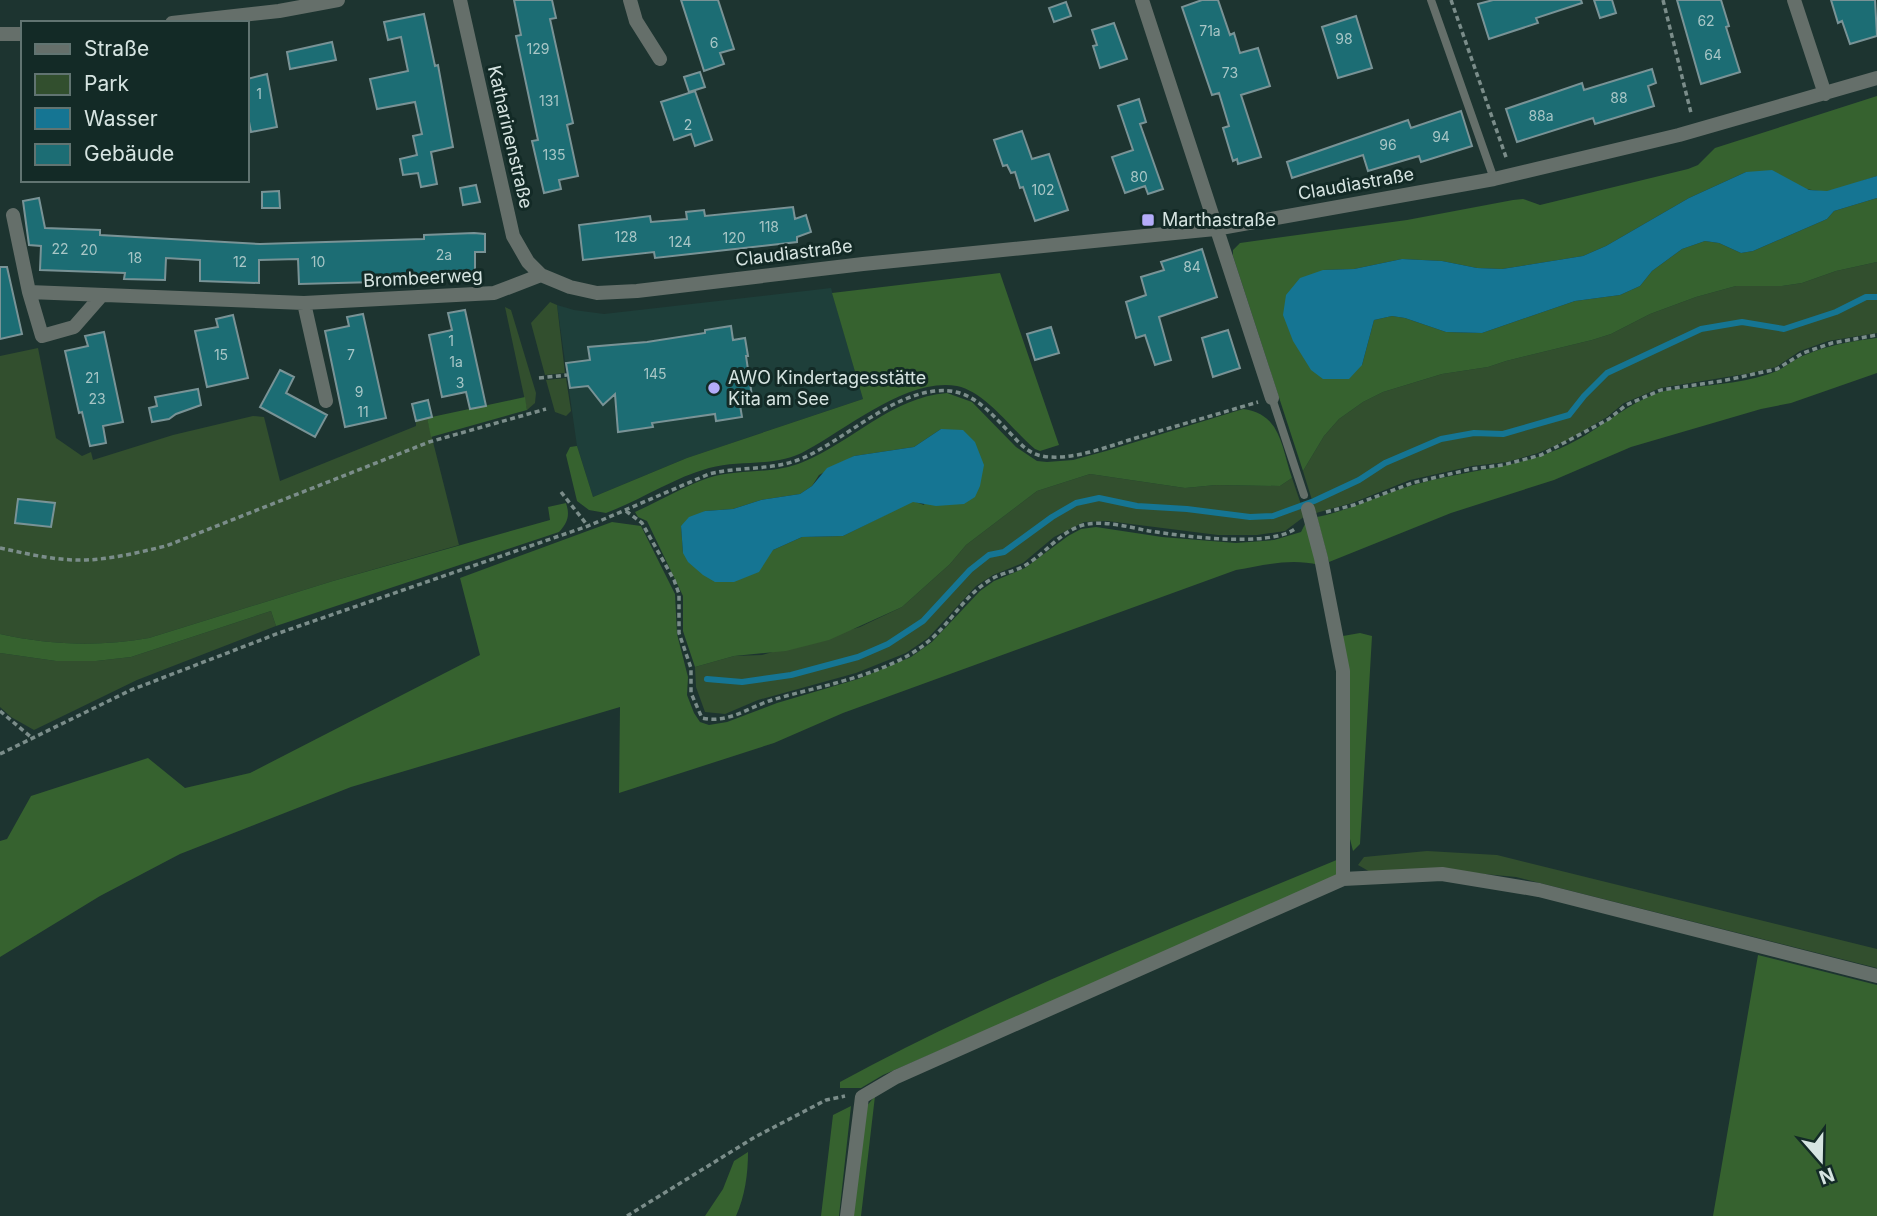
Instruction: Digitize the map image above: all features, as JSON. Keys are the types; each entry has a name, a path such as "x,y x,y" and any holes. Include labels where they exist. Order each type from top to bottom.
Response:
{"street":[{"path":"190,21 279,11 338,0"},
{"name":"Katharinenstraße","path":"460,0 513,236 528,262 541,275"},
{"path":"630,0 636,21 660,59"},
{"path":"1142,0 1272,398"},
{"path":"1794,0 1825,94"},
{"path":"0,34 21,34"},
{"name":"Claudiastraße","path":"541,275 570,287 597,293 1215,229 1512,175 1696,131 1877,78"},
{"path":"13,215 29,292 42,336 74,327 102,295"},
{"name":"Brombeerweg","path":"29,292 304,303 494,293 541,275"},
{"path":"304,303 326,401"},
{"path":"1308,507 1343,671 1343,879"},
{"path":"847,1216 862,1097 896,1077 1343,879 1442,874 1539,890 1877,976"}],"lane":[{"path":"1431,0 1494,179"},
{"path":"1272,398 1308,507"}],"path":[{"path":"1451,0 1512,175"},
{"path":"1663,0 1696,131"},
{"path":"626,511 642,523 674,580 679,594 679,633 691,668 691,693 702,718 727,718 762,703 858,676 904,658 930,640 974,592 991,579 1024,567 1057,540 1081,526 1109,525 1192,536 1247,539 1275,537 1293,531 1308,507 1354,505 1412,483 1541,455 1609,419 1626,405 1661,390 1777,369 1802,354 1832,343 1877,335"},
{"path":"539,379 567,375"},
{"path":"0,754 131,690 279,633 588,526 709,474 788,464 909,398 933,391 959,391 980,403 1022,446 1035,454 1048,457 1084,453 1272,398"},
{"path":"0,548 38,556 85,560 126,555 166,545 429,442 546,409"},
{"path":"561,492 588,526"},
{"path":"0,711 32,738"},
{"path":"627,1216 755,1137 826,1100 847,1096 862,1097"}],"shaded area":[{"name":"AWO Kindertagesstätte Kita am See","path":"831,288 863,399 687,458 593,497 577,446 557,305 604,314"}],"green space":[{"path":"1877,96 1877,176 1846,186 1828,191 1810,190 1746,172 1689,198 1606,246 1583,256 1502,269 1402,259 1354,269 1323,270 1362,365 1374,320 1392,316 1446,332 1482,333 1575,301 1620,295 1640,286 1652,271 1682,249 1705,241 1719,243 1741,253 1753,251 1827,219 1834,211 1877,198 1877,262 1836,271 1802,283 1736,286 1650,314 1611,334 1592,340 1488,367 1442,374 1383,392 1339,419 1324,436 1303,471 1233,256 1233,250 1240,243 1407,220 1513,200 1523,199 1540,205 1688,169 1698,165 1715,148"},
{"path":"1877,262 1877,333 1828,341 1800,351 1776,367 1660,388 1624,403 1607,417 1566,441 1538,453 1507,462 1472,466 1410,480 1352,503 1316,513 1303,471 1324,436 1339,419 1383,392 1442,374 1488,367 1592,340 1611,334 1650,314 1736,286 1802,283 1836,271"},
{"path":"1000,273 1059,445 1040,451 1035,449 978,396 957,386 938,385 899,396 879,406 796,456 709,468 683,477 606,513 589,510 577,501 566,455 570,447 577,446 593,497 687,458 863,399 832,293"},
{"path":"550,302 557,305 565,373 545,375 531,323"},
{"path":"505,307 511,310 536,393 535,403 527,410"},
{"path":"1877,338 1877,373 1791,403 1761,409 1631,447 1554,480 1451,513 1329,562 1317,517 1417,484 1543,455 1574,442 1645,398 1662,392 1756,378 1777,371 1800,357 1819,350 1847,342"},
{"path":"38,348 56,438 82,456 91,452 93,460 173,435 253,416 264,417 280,481 416,426 416,421 427,418 459,545 149,638 74,644 0,634 0,356"},
{"path":"566,378 571,411 566,416 555,412 546,380"},
{"path":"947,393 972,402 1016,447 1037,461 1047,462 1073,460 1243,409 1265,417 1278,433 1292,478 1280,486 1216,485 1185,488 1090,474 1037,491 966,545 950,564 902,607 829,640 786,651 734,656 695,667 683,631 683,596 647,521 638,517 635,512 708,478 780,469 803,462 890,411 927,396","holes":["941,429 924,505 913,501 843,536 802,537 773,550 683,553 681,526 705,511 733,509 761,500 800,494 812,486 819,475 854,456 914,447"]},
{"path":"525,397 527,410 431,437 427,418"},
{"path":"1090,474 1185,488 1216,485 1280,486 1292,478 1305,516 1285,531 1257,535 1218,535 1107,521 1084,522 1054,537 1023,563 993,575 976,586 928,638 906,653 856,673 758,700 725,714 705,712 696,687 695,667 734,656 762,655 860,627 902,607 950,564 966,545 1037,491"},
{"path":"566,503 567,518 559,532 276,626 271,611 131,657 96,661 56,661 0,653 0,634 37,641 74,643 112,643 149,638 333,581 550,520 548,507"},
{"path":"612,522 641,526 675,594 677,634 688,677 687,695 700,722 709,725 727,722 777,703 858,679 911,657 932,642 980,591 994,581 1025,568 1081,529 1096,527 1162,537 1236,543 1274,540 1301,532 1306,522 1319,565 1288,562 1236,570 843,713 774,743 619,793 620,707 351,787 180,854 100,896 0,957 0,841 7,839 31,796 148,758 185,788 250,773 480,655 460,578"},
{"path":"271,611 276,626 137,680 34,730 11,717 0,707 0,653 56,661 96,661 131,657"},
{"path":"1360,633 1372,636 1360,844 1353,851 1350,839 1343,636"},
{"path":"1427,851 1497,855 1877,949 1877,968 1516,877 1442,870 1372,873 1358,865 1364,857"},
{"path":"1339,859 1338,877 1331,881 883,1075 861,1088 840,1088 840,1082 962,1020 1149,937"},
{"path":"1758,955 1877,985 1877,1216 1713,1216"},
{"path":"875,1096 861,1216 853,1216 866,1107"},
{"path":"851,1106 839,1216 821,1216 833,1115"},
{"path":"748,1152 742,1201 736,1216 705,1216 723,1189 734,1161"}],"water":[{"path":"1772,170 1809,190 1827,191 1877,176 1877,198 1834,211 1827,219 1753,251 1741,253 1719,243 1705,241 1682,249 1652,271 1640,286 1620,295 1575,301 1482,333 1446,332 1392,316 1374,320 1362,365 1349,379 1323,379 1311,370 1293,341 1283,315 1286,295 1300,278 1323,270 1354,269 1402,259 1502,269 1583,256 1606,246 1689,198 1746,172"},
{"path":"941,429 963,430 975,442 984,465 975,497 964,504 936,506 913,502 843,536 802,537 773,550 759,572 734,582 715,582 688,562 683,553 681,526 689,517 705,511 733,509 761,500 800,494 812,486 827,468 854,456 914,447"}],"building":[{"path":"514,0 552,0 556,18 550,19 573,123 567,125 578,176 559,180 561,189 544,193 532,141 538,140 516,36 521,35"},
{"path":"681,0 718,0 734,49 720,53 724,64 704,71"},
{"path":"1202,0 1218,0 1230,35 1234,33 1240,53 1258,48 1270,86 1241,95 1261,157 1238,164 1237,159 1233,161 1223,128 1229,126 1219,93 1212,95 1182,7"},
{"path":"1493,0 1581,0 1582,3 1536,18 1538,23 1489,39 1478,4"},
{"path":"1594,0 1612,0 1616,13 1600,18"},
{"path":"1677,0 1721,0 1740,72 1701,84"},
{"path":"1831,0 1875,0 1877,36 1850,44 1842,21 1838,23"},
{"path":"1066,2 1071,16 1054,22 1049,8"},
{"path":"424,14 435,66 438,65 453,147 431,152 437,184 421,187 418,173 403,175 400,159 417,155 413,136 422,134 415,102 377,109 370,79 408,71 401,37 388,40 384,22"},
{"path":"1356,16 1372,68 1338,78 1322,27"},
{"path":"1114,23 1127,59 1100,68 1093,46 1097,45 1092,30"},
{"path":"332,42 336,60 290,69 287,52"},
{"path":"1652,69 1656,83 1648,86 1654,106 1595,124 1593,118 1517,142 1506,109 1582,83 1584,90"},
{"path":"700,72 705,87 689,92 684,77"},
{"path":"267,74 277,127 251,132 248,116 248,79"},
{"path":"695,91 712,140 695,146 691,134 674,140 661,102"},
{"path":"1139,99 1146,122 1140,124 1163,189 1148,194 1145,186 1125,193 1112,157 1133,150 1118,106"},
{"path":"1461,111 1472,146 1421,162 1419,156 1368,171 1363,155 1292,178 1287,162 1408,120 1411,128"},
{"path":"1022,131 1032,159 1049,154 1068,210 1035,221 1023,187 1020,188 1015,172 1011,173 1007,165 1003,166 994,140"},
{"path":"476,185 480,202 463,205 460,188"},
{"path":"279,191 280,208 262,208 262,192"},
{"path":"39,198 45,228 100,230 100,235 260,244 424,239 424,235 474,233 485,234 485,252 475,252 475,275 416,276 416,281 299,284 298,259 259,260 259,283 200,281 200,260 166,258 165,280 124,279 125,273 40,270 41,246 29,245 23,201"},
{"path":"793,207 795,219 806,215 811,232 797,237 797,242 655,258 654,252 583,260 579,225 650,216 651,222 687,219 686,212 704,210 705,216"},
{"path":"1202,249 1217,297 1159,317 1171,360 1155,365 1145,335 1136,338 1126,302 1146,295 1141,277 1164,270 1161,262"},
{"path":"0,267 7,267 22,334 0,339"},
{"path":"465,310 486,406 470,409 466,392 442,397 429,335 452,330 448,313"},
{"path":"363,314 386,418 345,427 325,331 349,326 347,317"},
{"path":"233,315 248,378 207,387 195,331 218,327 216,319"},
{"path":"731,326 733,340 745,338 748,356 753,403 740,405 742,417 716,421 715,414 652,423 653,427 618,432 615,394 603,405 588,386 570,388 566,363 590,360 588,347 647,342"},
{"path":"1051,327 1059,353 1035,360 1027,334"},
{"path":"1228,330 1240,368 1213,377 1202,338"},
{"path":"104,332 123,422 103,426 106,443 90,446 82,412 79,413 65,351 88,346 85,336"},
{"path":"280,370 294,377 286,393 327,415 315,437 260,407"},
{"path":"198,389 201,405 169,419 152,422 149,408 157,406 155,397"},
{"path":"428,400 432,417 416,421 412,404"},
{"path":"18,499 55,503 51,527 15,523"}],"waterway":[{"path":"707,679 742,682 791,675 858,657 888,644 923,621 970,570 989,555 1004,552 1076,503 1099,498 1137,506 1250,517 1273,516 1314,501 1359,480 1385,463 1441,439 1474,433 1503,434 1569,415 1607,373 1701,329 1742,322 1784,329 1836,312 1866,297 1877,297"}],"place":[{"name":"Marthastraße","path":"1148,220"},
{"name":"AWO Kindertagesstätte Kita am See","path":"714,388"}]}
